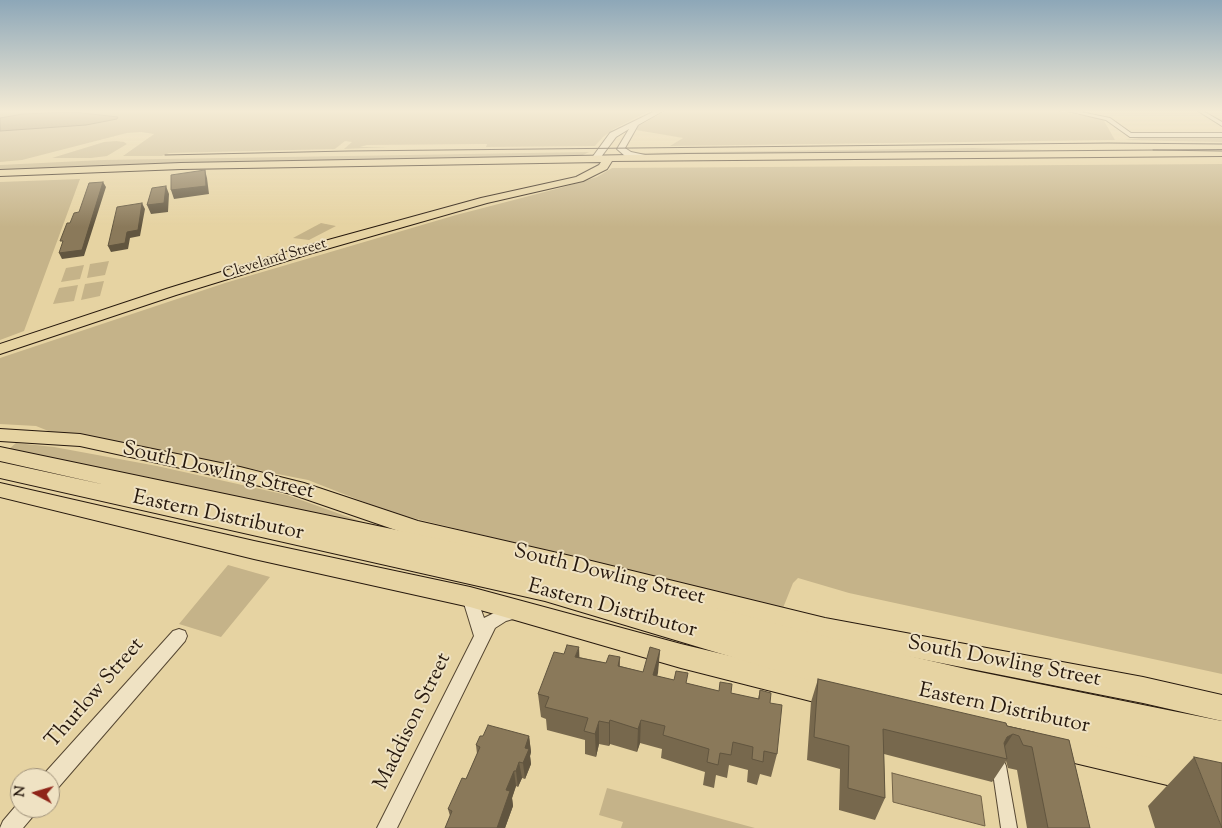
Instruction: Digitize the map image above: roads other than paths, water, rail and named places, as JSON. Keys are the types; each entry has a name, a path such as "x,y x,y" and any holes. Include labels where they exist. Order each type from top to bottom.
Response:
{"highway":[{"name":"Eastern Distributor","path":"0,454 546,574 815,647 970,684 1222,738"},
{"name":"Eastern Distributor","path":"0,470 545,590 822,670 1222,757"},
{"path":"815,647 1134,704 1222,723"}],"main road":[{"path":"1067,154 1180,150"},
{"path":"547,165 568,169 574,178 606,164 647,158 1067,154 1222,155"},
{"path":"0,178 158,171 1222,155"},
{"path":"0,173 181,166 661,163"},
{"name":"Cleveland Street","path":"0,349 288,256 470,204 574,178 588,168 606,164"},
{"name":"South Dowling Street","path":"0,435 80,440 240,474 296,488 416,529 575,566 750,612 825,629 1143,690 1222,708"},
{"path":"0,490 254,550 470,597 681,656 868,702 1222,782"}],"street":[{"path":"606,164 609,150"},
{"path":"606,164 613,150"},
{"path":"623,150 628,154 647,158"},
{"path":"470,597 482,636"},
{"name":"Maddison Street","path":"387,828 489,623 503,615 521,612"},
{"name":"Thurlow Street","path":"60,771 178,636"},
{"path":"999,766 1009,828"},
{"path":"10,828 18,818"}],"tram line":[{"path":"165,155 477,150"},
{"path":"1153,150 1222,151"}]}
